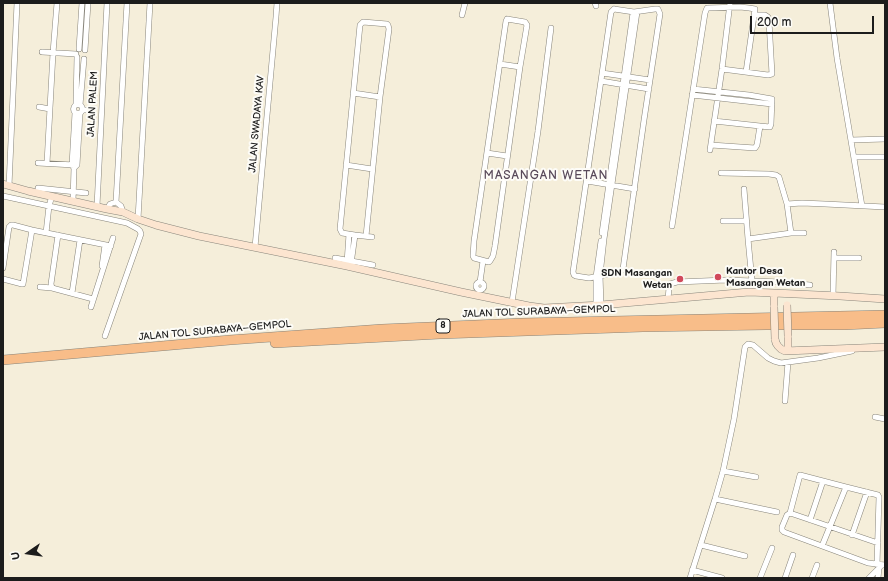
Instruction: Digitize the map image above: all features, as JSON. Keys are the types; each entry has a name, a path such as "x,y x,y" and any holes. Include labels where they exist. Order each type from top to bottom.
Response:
{"highway":[{"name":"JALAN TOL SURABAYA–GEMPOL","path":"3,360 230,340 382,329 522,323 885,315"},
{"name":"JALAN TOL SURABAYA–GEMPOL","path":"3,365 98,356 262,344 440,334 643,326 844,325 885,323"}],"street":[{"path":"17,3 6,185 51,201 127,223 138,229 141,234 105,336"},
{"path":"47,163 57,3"},
{"path":"79,109 77,54 82,3"},
{"path":"73,201 74,166 79,109 84,59 86,56 85,50 88,3"},
{"name":"JALAN PALEM","path":"97,206 107,3"},
{"path":"116,202 127,3"},
{"path":"138,219 150,3"},
{"name":"JALAN SWADAYA KAV","path":"255,247 277,3"},
{"path":"462,15 464,3"},
{"path":"830,3 837,58 862,206"},
{"path":"730,5 711,147 755,148 757,145 760,126"},
{"path":"672,226 692,92 706,10 708,8 730,5 755,10 746,72"},
{"path":"617,9 635,12 658,9 660,12 623,269 620,272 589,278 574,276 573,272 602,73 611,12 617,9"},
{"path":"598,305 598,276 635,12"},
{"path":"722,68 768,76 771,75 768,17 765,15 755,15"},
{"path":"507,19 526,22 495,246 493,256 489,262 475,259 473,256 500,64 507,19"},
{"path":"366,236 380,96 389,29 387,24 363,22 360,24 340,230 342,233 372,237"},
{"path":"512,302 538,131 551,28"},
{"path":"42,52 77,54 82,49 85,50"},
{"path":"77,54 80,59 84,59"},
{"path":"500,64 520,67"},
{"path":"602,73 650,80"},
{"path":"601,81 649,89"},
{"path":"692,92 718,95 749,95 772,99 771,126 769,127 714,121"},
{"path":"353,93 380,96"},
{"path":"39,107 50,108"},
{"path":"79,109 91,110"},
{"path":"851,140 885,140"},
{"path":"487,153 507,156"},
{"path":"854,157 885,157"},
{"path":"38,163 74,166"},
{"path":"346,165 372,169"},
{"path":"721,173 776,175 779,177 787,204 791,233"},
{"path":"587,181 635,189"},
{"path":"38,188 86,193"},
{"path":"744,189 752,281"},
{"path":"3,196 51,201 73,201 123,212 156,225 199,236 349,263 529,306 544,308 598,305 749,292 774,292 885,299"},
{"path":"46,233 51,201"},
{"path":"107,209 110,204 116,202"},
{"path":"116,202 121,206 123,212"},
{"path":"787,204 802,203 885,207"},
{"path":"723,221 746,221"},
{"path":"3,268 10,226 13,225 111,246"},
{"path":"3,279 23,284 32,230"},
{"path":"748,239 791,233 804,233"},
{"path":"349,234 349,263"},
{"path":"52,288 51,284 58,235"},
{"path":"349,263 355,235"},
{"path":"91,307 105,259 113,238"},
{"path":"72,293 80,240"},
{"path":"105,245 105,259"},
{"path":"833,296 834,255 858,258"},
{"path":"335,258 349,263 373,265"},
{"path":"478,293 484,287 480,282 483,261"},
{"path":"668,299 670,284 677,282 726,280 780,282 810,285"},
{"path":"40,287 52,288 93,299"},
{"path":"774,292 775,339 776,343 785,351 885,347"},
{"path":"787,293 788,350"},
{"path":"690,578 723,471 734,419 745,347 750,344 768,358 782,363 818,358 873,347"},
{"path":"785,401 788,362"},
{"path":"874,417 885,419"},
{"path":"723,471 756,477"},
{"path":"878,578 881,566 878,543 878,495 800,475 790,513 787,515 782,530 868,563 881,566"},
{"path":"810,520 822,481"},
{"path":"822,546 846,487"},
{"path":"852,535 867,492"},
{"path":"715,499 777,512"},
{"path":"790,513 878,543"},
{"path":"700,545 745,556"},
{"path":"760,578 772,548"},
{"path":"785,578 793,556"},
{"path":"812,578 817,565"},
{"path":"868,578 881,566"},
{"path":"692,570 711,577 722,578"}],"place":[{"name":"Kantor Desa Masangan Wetan","path":"718,277"},
{"name":"SDN Masangan Wetan","path":"680,279"}],"district":[{"name":"MASANGAN WETAN","path":"546,176"}]}
